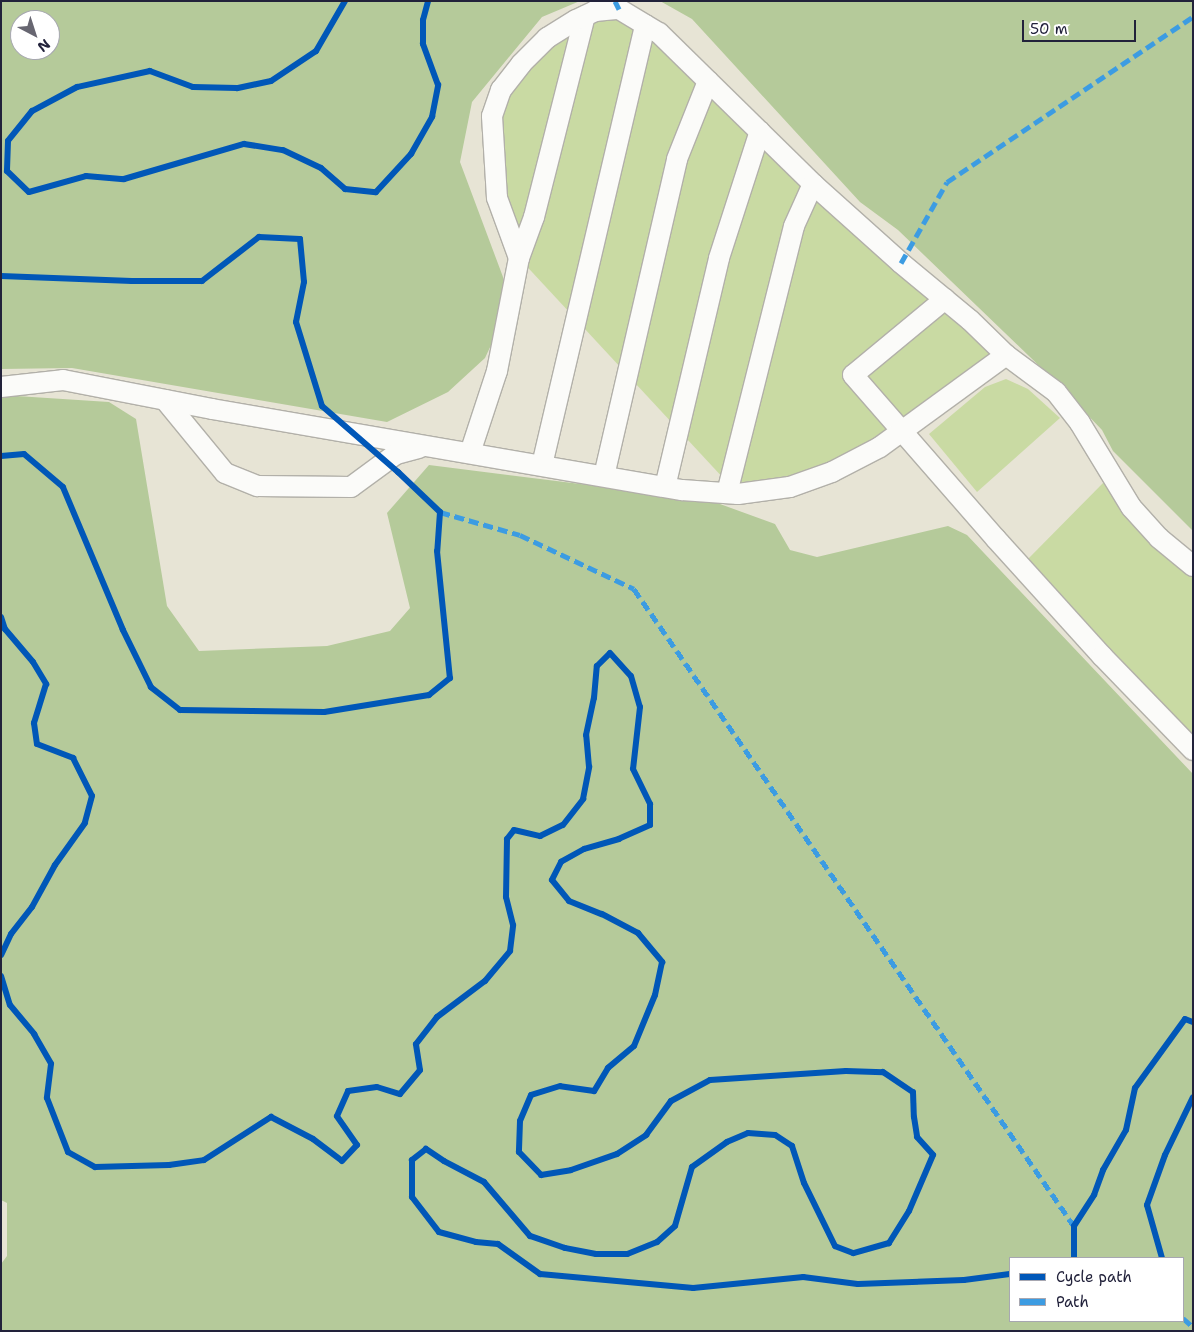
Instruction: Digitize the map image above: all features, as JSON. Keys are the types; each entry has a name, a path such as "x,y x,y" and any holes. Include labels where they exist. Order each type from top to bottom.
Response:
{"lane":[{"path":"519,258 497,198 492,116 501,90 546,38 595,11 619,9 659,33 813,184 1006,355 1056,392 1080,423 1131,507 1159,538 1193,566"},
{"path":"470,453 497,371 519,258 534,217 585,16"},
{"path":"542,465 645,25"},
{"path":"604,476 677,159 708,81"},
{"path":"665,487 719,258 760,131"},
{"path":"727,493 794,226 813,184"},
{"path":"945,299 854,375 901,432 1102,656 1193,750"},
{"path":"1,386 63,380 165,400 665,487 727,493 790,486 832,472 880,446 901,432 1006,355"},
{"path":"165,400 225,473 258,486 351,487 396,454 425,446"}],"green space":[{"path":"1,1 580,1 542,17 472,102 460,162 503,277 506,313 485,358 448,392 387,422 72,368 1,369"},
{"path":"660,1 1193,1 1193,531 1113,451 1102,430 1057,383 898,230 860,202 692,19"},
{"path":"619,9 1006,355 832,472 738,494 519,258 497,198 501,90 547,38"},
{"path":"1006,379 1028,389 1060,418 977,492 929,434 985,387"},
{"path":"1,395 109,402 136,419 167,606 199,651 327,646 390,631 410,608 387,513 429,465 709,500 775,524 790,550 817,557 948,526 967,535 1193,774 1193,1331 1,1331 1,1264 7,1256 7,1203 1,1200"},
{"path":"1106,480 1193,565 1193,738 1027,560"}],"marked path":[{"path":"615,1 619,9"},
{"path":"901,263 947,182 1193,17"},
{"path":"440,512 520,535 634,589 1074,1226"},
{"path":"1184,1319 1193,1327"}],"cycle path":[{"path":"345,1 316,51 271,81 237,88 193,87 150,71 77,87 32,111 8,141 7,171 29,192 86,176 124,179 244,144 283,150 321,168 345,189 376,192 411,154 432,117 438,85 423,44 423,20 428,1"},
{"path":"1,276 132,281 202,281 259,237 300,239 304,282 296,322 322,406 398,472 440,512 437,551 450,678 429,695 324,712 180,710 151,687 123,630 63,487 24,454 1,456"},
{"path":"1,617 5,629 33,662 46,684 34,723 37,744 73,758 92,796 85,823 55,865 32,907 11,934 1,955"},
{"path":"1,976 10,1005 34,1034 51,1064 47,1098 68,1152 95,1167 169,1165 204,1160 271,1117 313,1139 342,1161 357,1145 337,1116 348,1091 377,1087 400,1094 420,1070 416,1044 437,1017 485,981 510,951 513,925 506,897 507,839 514,830 540,836 563,825 583,799 589,767 586,735 594,698 597,666 610,653 631,676 640,707 633,769 650,804 650,825 619,839 584,849 561,862 552,880 569,901 602,914 638,933 662,962 655,995 634,1046 608,1068 594,1091 560,1086 531,1095 520,1121 519,1152 541,1175 571,1170 617,1154 646,1135 671,1101 710,1080 846,1071 883,1072 913,1092 917,1137 933,1155 909,1211 889,1243 853,1253 835,1246 804,1183 792,1146 775,1135 748,1133 727,1142 692,1167 675,1226 657,1242 627,1254 596,1254 565,1248 530,1236 484,1182 444,1161 426,1149 412,1160 412,1197 439,1232 476,1242 498,1244 540,1274 693,1288 803,1277 858,1284 964,1280 1009,1274"},
{"path":"1074,1257 1074,1226 1094,1195 1103,1170 1126,1130 1135,1088 1185,1019 1193,1022"},
{"path":"1162,1257 1147,1205 1165,1155 1193,1097"}]}
